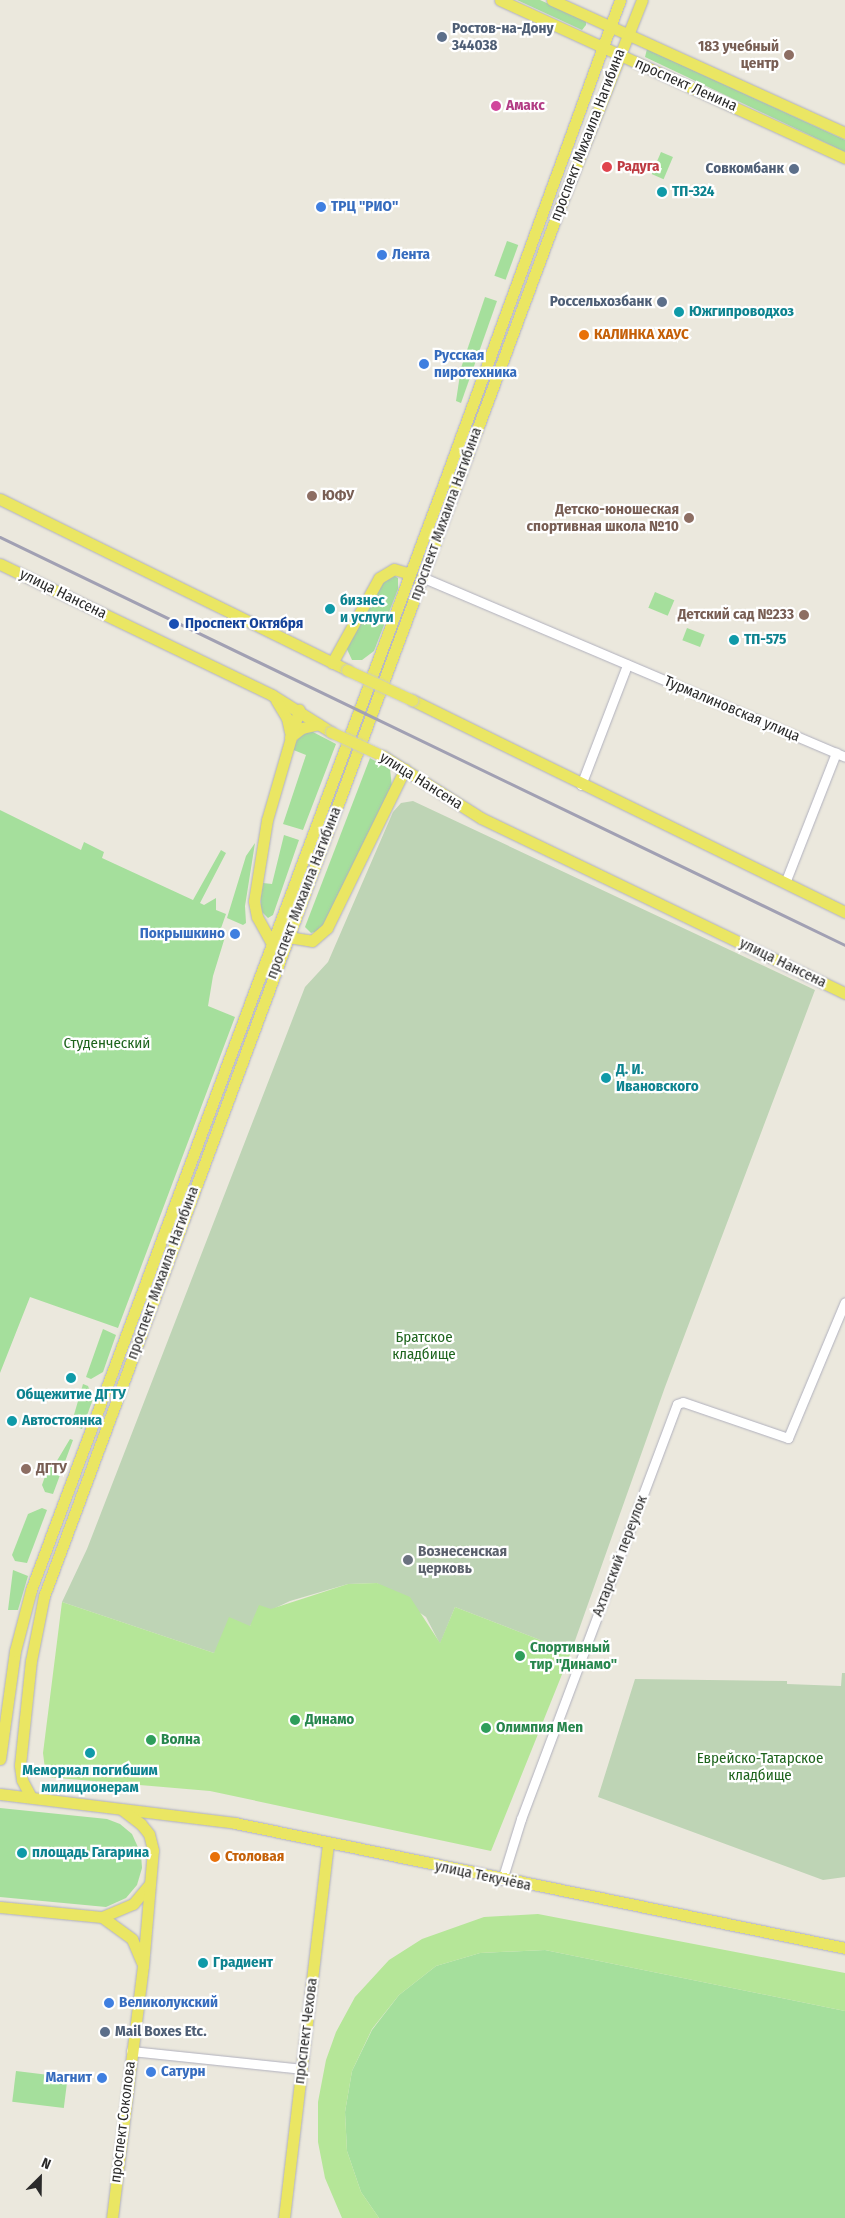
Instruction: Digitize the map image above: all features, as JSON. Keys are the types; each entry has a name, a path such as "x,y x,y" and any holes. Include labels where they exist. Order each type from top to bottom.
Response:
{"main road":[{"name":"проспект Ленина","path":"500,0 601,48 647,66 845,158"},
{"name":"проспект Ленина","path":"552,0 845,133"},
{"name":"проспект Михаила Нагибина","path":"0,1760 16,1643 31,1590 278,923 410,574 620,0"},
{"name":"проспект Михаила Нагибина","path":"31,1798 22,1780 20,1765 31,1661 44,1596 288,937 424,578 556,217 642,0"},
{"path":"0,499 332,663 412,700 581,785 845,912"},
{"name":"улица Нансена","path":"0,564 272,695 299,710 331,732 383,756 481,818 845,994"},
{"path":"332,663 379,578 394,569 410,574"},
{"path":"272,695 287,718 290,737"},
{"path":"271,942 256,913 255,896 267,820 299,710"},
{"path":"290,737 302,728 319,724"},
{"path":"288,937 312,941 326,928 405,769"},
{"path":"262,924 278,923"},
{"path":"0,1794 120,1808 141,1824 151,1840 150,1884 133,1904 102,1917 0,1907"},
{"name":"улица Текучёва","path":"120,1808 235,1823 502,1880 845,1948"},
{"name":"проспект Чехова","path":"284,2218 328,1844"},
{"name":"проспект Соколова","path":"112,2218 131,2051 143,1966 150,1884"},
{"path":"102,1917 132,1939 143,1966"}],"street":[{"name":"Турмалиновская улица","path":"424,578 841,755 785,883"},
{"path":"581,785 627,665"},
{"name":"Ахтарский переулок","path":"502,1880 521,1819 679,1402 788,1438 845,1302"},
{"path":"131,2051 301,2069"}],"green space":[{"path":"517,0 540,0 586,21 586,25 582,30"},
{"path":"647,49 845,140 845,152 645,57"},
{"path":"661,152 673,157 664,179 652,174"},
{"path":"507,241 518,245 506,280 494,276"},
{"path":"485,297 497,301 461,403 456,401 461,368"},
{"path":"393,575 398,578 398,589 374,651 362,660 352,660 346,647 379,585"},
{"path":"655,592 674,600 668,616 648,608"},
{"path":"687,628 705,635 700,647 682,640"},
{"path":"311,731 336,744 303,830 283,824 306,755 291,749 300,736"},
{"path":"370,758 390,769 392,787 322,930 311,933 305,927"},
{"name":"Братское кладбище","path":"413,801 815,990 665,1387 571,1652 455,1607 440,1644 426,1617 377,1583 348,1584 290,1601 271,1610 214,1653 62,1602 87,1549 305,987 328,962 393,812 401,803"},
{"name":"Студенческий","path":"0,810 81,850 84,842 104,852 102,858 193,900 221,850 226,853 200,903 204,905 216,898 216,910 226,914 219,934 225,937 213,976 208,1006 235,1017 118,1328 30,1297 0,1373"},
{"path":"284,835 299,840 273,915 268,918 261,911 263,883 272,884"},
{"path":"255,843 245,906 246,923 243,925 227,918 246,856"},
{"path":"103,1329 116,1335 103,1372 91,1379 86,1377"},
{"path":"83,1384 88,1386 93,1399 82,1429 71,1425"},
{"path":"70,1439 73,1440 53,1494 45,1492 42,1485 49,1465 55,1464"},
{"path":"42,1508 47,1510 27,1563 15,1561 12,1555 28,1514"},
{"path":"13,1570 28,1576 18,1610 8,1610"},
{"name":"Динамо","path":"377,1583 410,1597 440,1643 455,1607 571,1652 491,1851 210,1791 46,1777 43,1753 62,1602 214,1653 229,1617 250,1626 259,1605 271,1609 348,1584"},
{"name":"Еврейско-Татарское кладбище","path":"842,1673 845,1673 845,1877 823,1880 598,1797 635,1679 787,1681 787,1684 841,1686"},
{"path":"0,1808 107,1819 120,1824 132,1834 141,1854 142,1868 137,1885 126,1898 106,1907 0,1897"},
{"path":"538,1914 845,1973 845,2011 545,1950 480,1953 436,1966 399,1995 372,2029 352,2071 345,2112 347,2151 361,2192 379,2218 342,2218 325,2178 318,2142 318,2102 326,2060 336,2032 355,1997 389,1960 422,1939 484,1917"},
{"path":"545,1950 845,2011 845,2218 379,2218 361,2192 347,2151 345,2112 352,2071 372,2030 399,1995 436,1966 480,1953"},
{"path":"16,2071 68,2077 64,2108 12,2102"}],"railway":[{"path":"0,537 845,945"}],"place":[{"name":"Ростов-на-Дону 344038","path":"442,37"},
{"name":"183 учебный центр","path":"789,55"},
{"name":"Амакс","path":"496,106"},
{"name":"Радуга","path":"607,167"},
{"name":"Совкомбанк","path":"794,169"},
{"name":"ТП-324","path":"662,192"},
{"name":"ТРЦ \"РИО\"","path":"321,207"},
{"name":"Лента","path":"382,255"},
{"name":"Россельхозбанк","path":"662,302"},
{"name":"Южгипроводхоз","path":"679,312"},
{"name":"КАЛИНКА ХАУС","path":"584,335"},
{"name":"Русская пиротехника","path":"424,364"},
{"name":"ЮФУ","path":"312,496"},
{"name":"Детско-юношеская спортивная школа №10","path":"689,518"},
{"name":"бизнес и услуги","path":"330,609"},
{"name":"Детский сад №233","path":"804,615"},
{"name":"Проспект Октября","path":"174,624"},
{"name":"ТП-575","path":"734,640"},
{"name":"Покрышкино","path":"235,934"},
{"name":"Д. И. Ивановского","path":"606,1078"},
{"name":"Общежитие ДГТУ","path":"71,1378"},
{"name":"Автостоянка","path":"12,1421"},
{"name":"ДГТУ","path":"26,1469"},
{"name":"Вознесенская церковь","path":"408,1560"},
{"name":"Спортивный тир \"Динамо\"","path":"520,1656"},
{"name":"Динамо","path":"295,1720"},
{"name":"Олимпия Men","path":"486,1728"},
{"name":"Волна","path":"151,1740"},
{"name":"Мемориал погибшим милиционерам","path":"90,1753"},
{"name":"площадь Гагарина","path":"22,1853"},
{"name":"Столовая","path":"215,1857"},
{"name":"Градиент","path":"203,1963"},
{"name":"Великолукский","path":"109,2003"},
{"name":"Mail Boxes Etc.","path":"105,2032"},
{"name":"Сатурн","path":"151,2072"},
{"name":"Магнит","path":"102,2078"}]}
